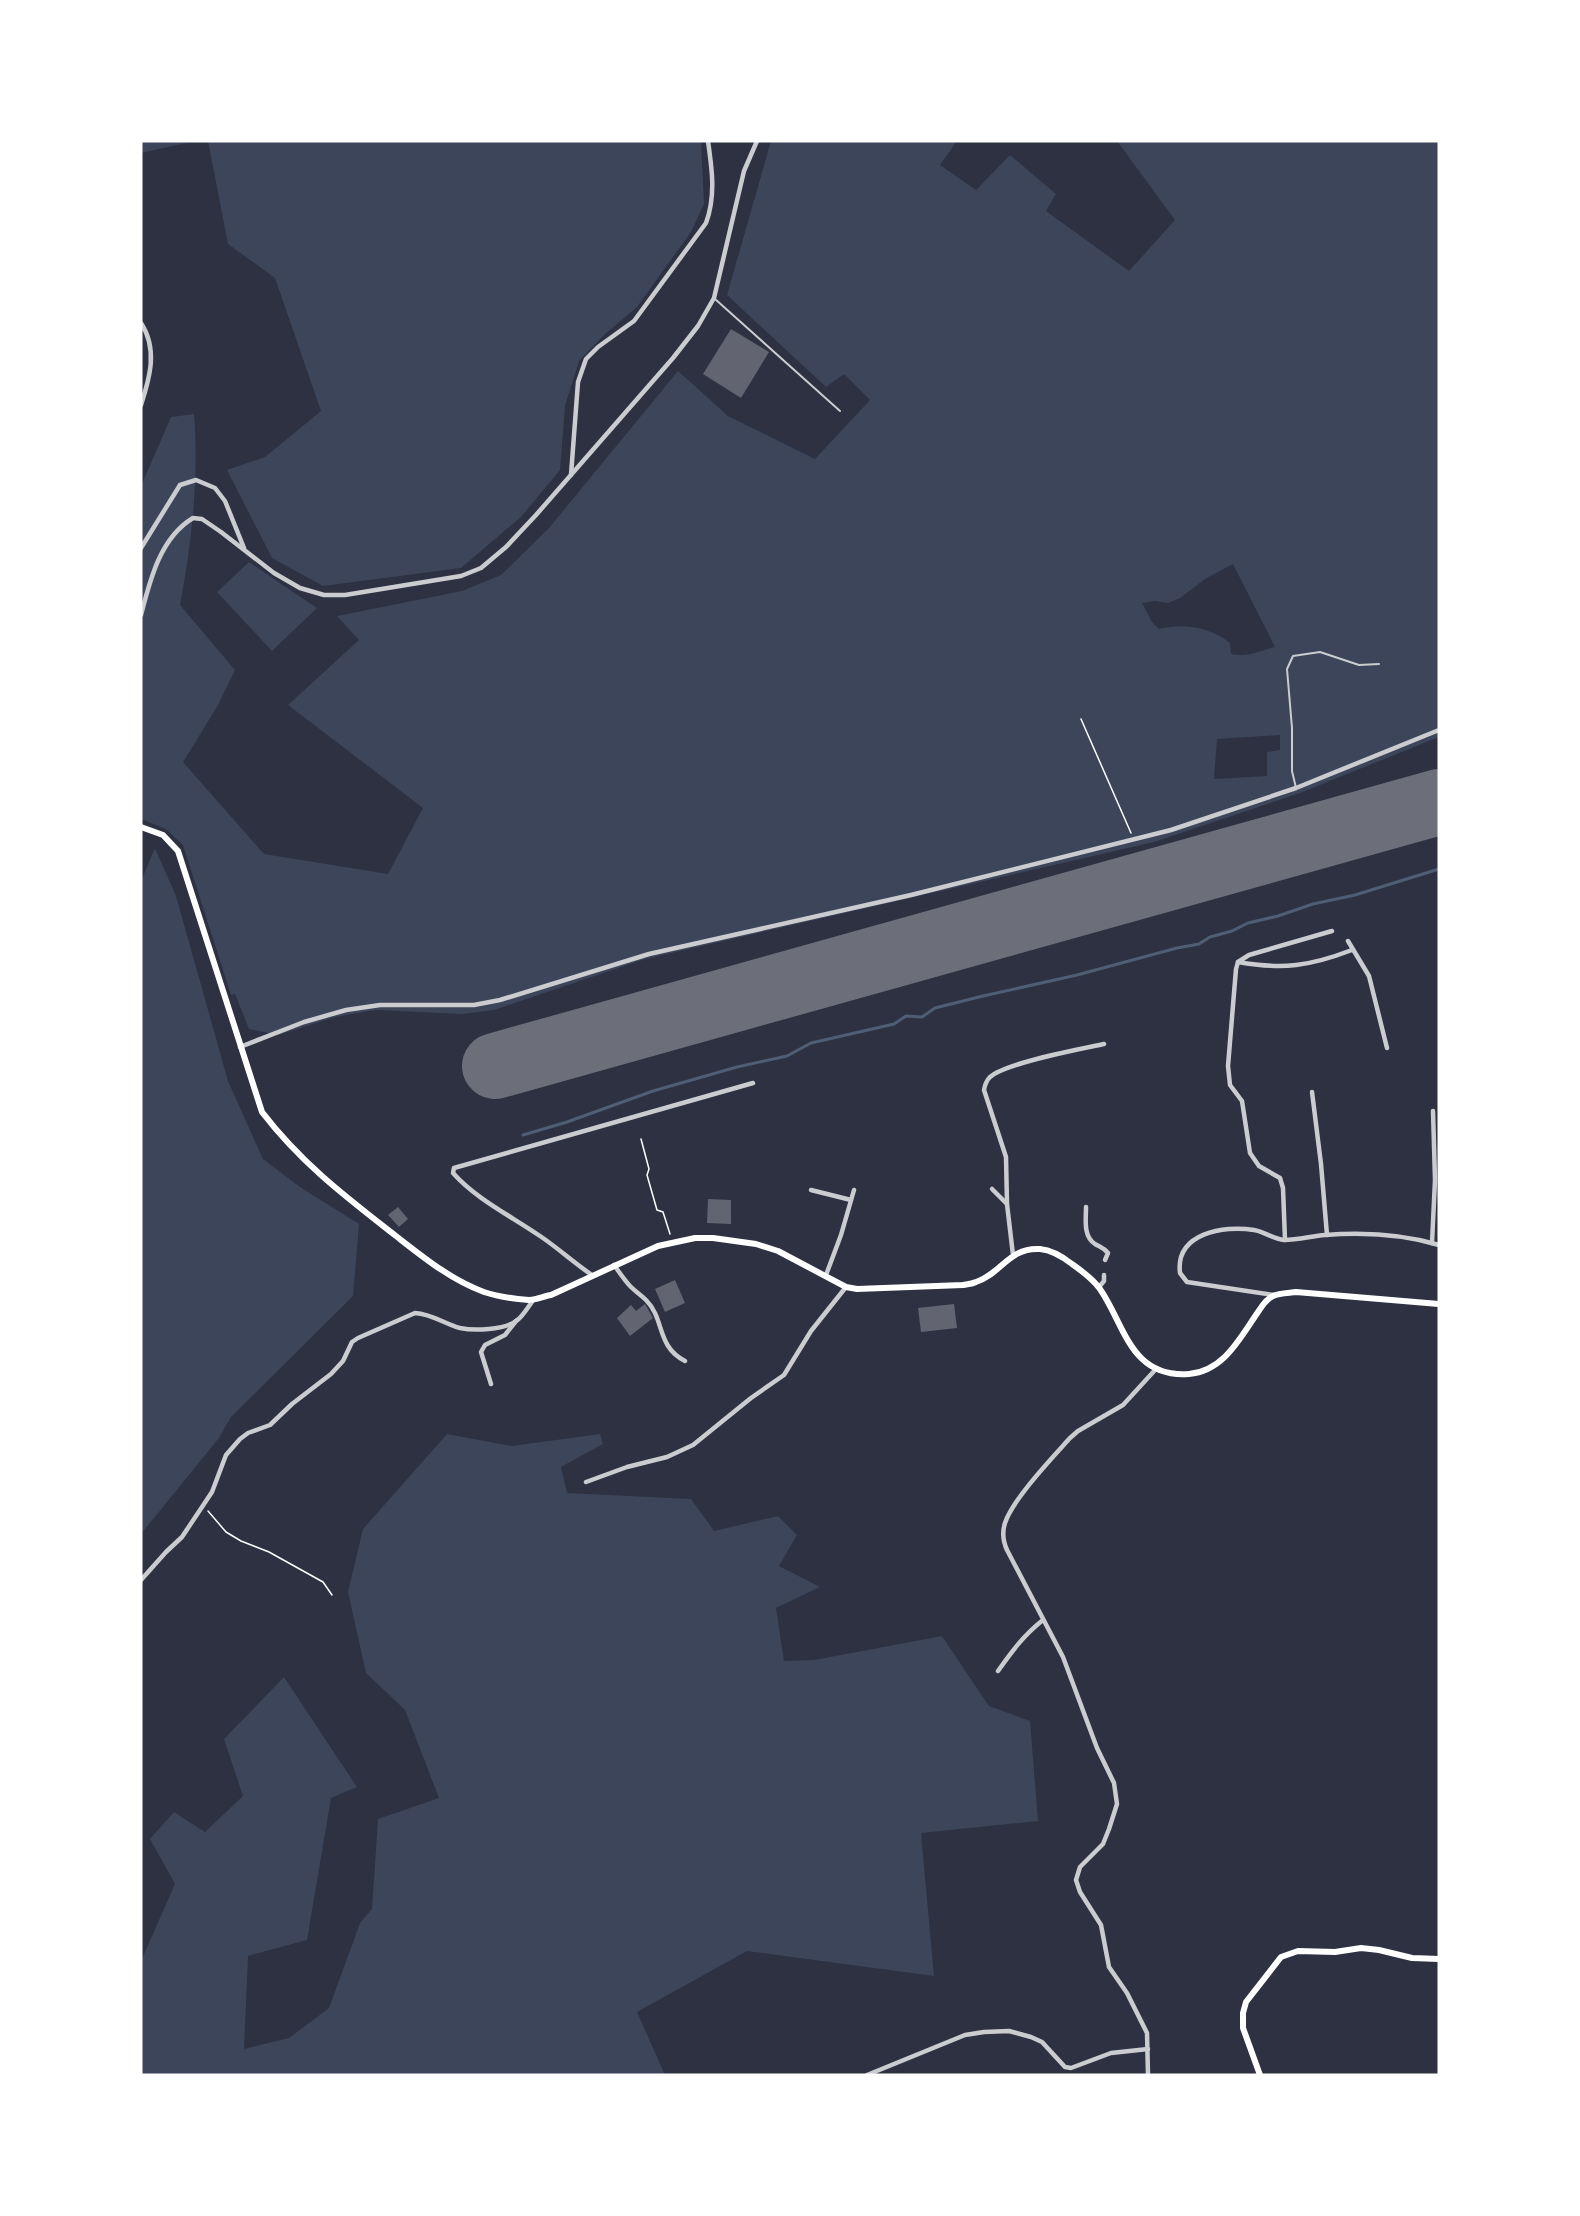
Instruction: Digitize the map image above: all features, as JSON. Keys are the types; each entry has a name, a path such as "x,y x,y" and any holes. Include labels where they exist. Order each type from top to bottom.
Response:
{"main road":[{"path":"141,828 163,835 178,851 262,1112 312,1170 452,1277 485,1292 530,1300 551,1295 614,1265 666,1244 695,1239 713,1238 756,1244 778,1251 846,1287 870,1289 963,1285 977,1282 1013,1255 1027,1249 1044,1249 1062,1256 1099,1287 1123,1335 1137,1354 1156,1369 1189,1374 1214,1367 1227,1356 1265,1302 1274,1295 1296,1292 1439,1304"},
{"path":"1260,2075 1243,2028 1243,2013 1246,2002 1281,1957 1298,1951 1335,1953 1361,1948 1412,1958 1439,1959"}],"street":[{"path":"571,475 578,382 586,359 598,347 634,321 706,223 712,207 713,180 708,141"},
{"path":"141,615 149,583 167,544 180,525 193,518 202,519 244,548 274,573 300,588 324,595 345,595 460,576 481,568 506,547 571,475 698,326 714,298 744,171 757,141"},
{"path":"141,323 149,339 152,356 141,405"},
{"path":"141,549 180,485 196,480 215,488 225,501 244,548"},
{"path":"240,1047 304,1022 346,1010 380,1005 474,1005 500,1000 649,954 911,895 1171,830 1296,788 1439,730"},
{"path":"1285,1240 1283,1188 1280,1178 1259,1166 1250,1153 1242,1101 1229,1081 1228,1066 1236,969 1238,962 1249,955 1332,931"},
{"path":"1348,941 1352,950 1363,962 1369,976 1387,1048"},
{"path":"1238,962 1298,966 1329,960 1352,950"},
{"path":"1013,1255 1007,1204 1006,1157 984,1090 985,1083 988,1078 1005,1068 1104,1044"},
{"path":"592,1275 541,1237 478,1195 453,1173 454,1168 753,1083"},
{"path":"1312,1092 1328,1235"},
{"path":"1432,1244 1436,1180 1433,1111"},
{"path":"992,1189 1007,1204"},
{"path":"810,1190 851,1200"},
{"path":"826,1275 841,1236 854,1190"},
{"path":"1086,1207 1086,1232 1089,1239 1106,1250 1108,1253 1105,1260"},
{"path":"1274,1295 1187,1282 1180,1273 1180,1256 1191,1242 1205,1233 1220,1228 1256,1230 1275,1239 1285,1240 1328,1235 1383,1234 1410,1237 1439,1245"},
{"path":"614,1265 630,1287 646,1299 669,1349 674,1355 686,1361"},
{"path":"1099,1287 1104,1281 1104,1275"},
{"path":"586,1482 627,1467 680,1453 693,1445 751,1398 784,1375 811,1331 846,1287"},
{"path":"491,1384 481,1352 485,1345 505,1335 534,1299"},
{"path":"141,1580 182,1537 218,1479 226,1455 240,1439 248,1433 270,1425 292,1404 331,1374 343,1361 352,1342 415,1313 426,1314 459,1328 476,1330 497,1328 516,1321"},
{"path":"1148,2075 1147,2033 1127,1993 1109,1966 1101,1925 1080,1892 1076,1880 1080,1867 1102,1844 1109,1829 1117,1804 1114,1782 1097,1748 1063,1657 1004,1544 1004,1525 1023,1495 1070,1438 1123,1405 1156,1369"},
{"path":"998,1671 1016,1643 1043,1620"},
{"path":"867,2075 974,2032 1018,2032 1042,2042 1065,2067 1071,2068 1111,2053 1148,2049"}],"lane":[{"path":"714,298 840,411"},
{"path":"1296,788 1292,771 1292,728 1287,669 1293,656 1320,652 1359,665 1379,664"}],"path":[{"path":"1082,719 1130,831"},
{"path":"641,1139 649,1169 647,1175 657,1210 663,1212 670,1235"},
{"path":"203,1506 213,1514 226,1532 269,1552 323,1582 332,1595"}],"shaded area":[{"path":"141,141 195,141 141,153"},
{"path":"208,141 701,141 704,204 691,232 637,307 604,335 579,361 565,406 560,470 521,517 461,568 323,586 272,558 227,470 265,457 321,411 275,278 228,244"},
{"path":"771,141 957,141 940,165 976,190 1010,155 1056,194 1046,211 1129,271 1175,220 1117,141 1439,141 1439,737 1300,793 1154,842 645,959 494,1010 463,1014 375,1010 335,1017 278,1035 249,1029 235,994 231,995 183,845 166,829 141,819 141,486 171,417 194,414 196,461 193,510 180,605 235,670 217,707 183,762 264,854 388,874 423,808 288,705 359,640 337,616 462,591 501,575 549,528 678,371 728,416 815,459 870,400 844,374 826,387 727,295","holes":["1233,564 1275,647 1249,654 1231,654 1230,643 1214,633 1177,626 1159,629 1152,622 1142,603 1155,601 1168,603 1180,598 1205,579","1280,735 1280,750 1267,752 1267,776 1214,779 1217,739"]},
{"path":"249,562 317,608 272,651 217,592"},
{"path":"155,848 176,896 228,1081 263,1159 300,1187 359,1224 353,1296 231,1417 219,1438 141,1534 141,881"},
{"path":"447,1434 512,1446 600,1434 603,1444 561,1467 567,1493 691,1499 714,1531 778,1516 797,1535 779,1566 820,1587 776,1608 784,1661 814,1660 942,1636 989,1706 1030,1721 1038,1821 921,1833 934,1976 747,1951 637,2012 665,2075 141,2075 141,1961 175,1884 150,1839 174,1812 205,1832 243,1796 224,1739 284,1677 357,1787 331,1798 307,1940 248,1956 244,2049 289,2038 329,2008 360,1923 372,1909 378,1819 439,1798 405,1710 366,1673 348,1592 363,1529"}],"building":[{"path":"731,329 769,352 741,398 703,374"},
{"path":"708,1199 731,1200 731,1224 707,1223"},
{"path":"398,1207 408,1219 399,1227 388,1215"},
{"path":"675,1280 685,1303 665,1312 655,1289"},
{"path":"645,1304 653,1318 630,1336 617,1318 631,1305 636,1311"},
{"path":"954,1304 957,1328 921,1332 918,1308"}],"waterway":[{"path":"523,1135 653,1091 737,1067 787,1056 811,1043 894,1024 906,1016 922,1017 935,1008 1199,944 1210,937 1232,931 1248,923 1313,904 1355,895 1439,869"}],"runway":[{"path":"495,1066 1439,802"}]}
